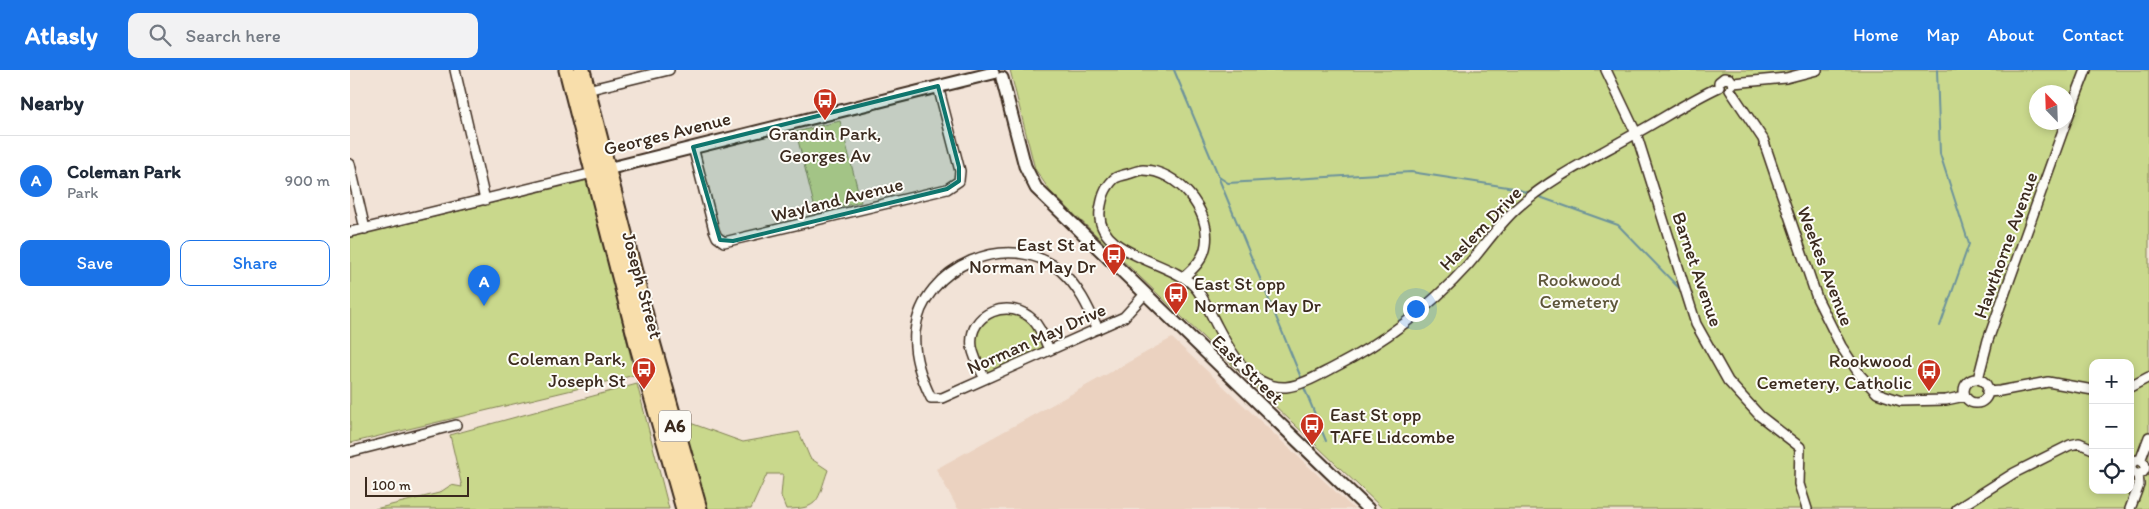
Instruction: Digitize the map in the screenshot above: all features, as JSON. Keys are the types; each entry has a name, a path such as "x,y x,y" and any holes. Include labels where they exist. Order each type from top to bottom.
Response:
{"highway":[{"name":"Joseph Street","path":"567,70 600,171 699,509"},
{"name":"Joseph Street","path":"582,70 600,171 684,509"}],"main road":[{"name":"Georges Avenue","path":"600,171 938,86 998,73"},
{"name":"East Street","path":"998,73 1025,166 1032,181 1048,200 1368,509"}],"street":[{"path":"455,70 485,200"},
{"path":"587,90 669,70"},
{"name":"Barnet Avenue","path":"1606,70 1636,133 1696,324 1728,381 1760,416 1800,447 1799,484 1807,509"},
{"path":"1715,70 1720,83 1728,78 1731,87 1786,78 1817,70"},
{"name":"Hawthorne Avenue","path":"2074,101 2086,70"},
{"name":"Haslem Drive","path":"1184,277 1203,298 1228,347 1243,367 1257,380 1272,386 1296,384 1311,379 1351,359 1402,326 1467,266 1507,218 1539,191 1567,171 1720,83"},
{"name":"Wayland Avenue","path":"694,147 714,230 717,237 724,242 938,191 956,185 960,177 938,86"},
{"name":"Weekes Avenue","path":"1731,87 1763,139 1817,298 1841,346 1860,375 1877,393 1896,400 1930,401 1965,396"},
{"name":"Hawthorne Avenue","path":"1978,379 1988,340 2063,130"},
{"path":"350,164 365,228"},
{"path":"1142,170 1164,175 1180,186 1194,200 1204,222 1206,243 1201,258 1184,277 1137,256 1110,238 1099,220 1102,194 1116,177 1142,170"},
{"name":"Georges Avenue","path":"350,232 600,171"},
{"name":"Norman May Drive","path":"1098,329 1081,293 1061,271 1038,257 1014,251 986,255 960,265 937,284 923,303 915,331 916,360 931,398 942,398 1098,329 1124,317 1145,294"},
{"path":"984,379 972,345 974,333 986,315 997,309 1018,309 1030,317 1040,329 1049,350"},
{"path":"2134,384 2149,377"},
{"path":"1978,379 1985,384 1987,392 1983,400 1978,402 1969,401 1965,396 1964,388 1967,382 1978,379"},
{"path":"1987,392 2000,392 2048,382 2089,389"},
{"path":"350,452 456,425"},
{"path":"2130,509 2139,485 2139,467 2149,437"},
{"path":"1956,509 2014,473 2070,445 2079,444 2089,448"}],"highlighted area":[{"path":"938,86 959,167 959,181 947,189 733,241 720,240 693,147"}],"shaded area":[{"path":"1172,338 1354,509 958,509 936,469"}],"green space":[{"name":"Rookwood Cemetery","path":"1010,70 2149,70 2149,509 1383,509 1050,191 1035,169"},
{"path":"840,121 861,202 816,213 796,132"},
{"path":"589,180 635,375 350,443 350,237"},
{"path":"1006,312 1021,315 1031,323 1045,348 986,374 975,348 975,341 984,324"},
{"path":"637,384 669,509 375,509 439,493 451,485 462,487 450,435"},
{"path":"682,420 743,442 799,432 810,458 828,470 819,496 812,505 797,509 786,509 781,496 783,474 767,474 751,509 705,509"}],"waterway":[{"path":"1174,70 1219,177 1228,183 1411,172 1514,188 1531,194"},
{"path":"1937,70 1940,154 1969,244 1940,326"},
{"path":"1219,179 1302,380"},
{"path":"1537,196 1618,225 1679,288"},
{"path":"1303,385 1326,441"}],"place":[{"name":"Grandin Park, Georges Av","path":"825,121"},
{"name":"East St at Norman May Dr","path":"1114,276"},
{"name":"Coleman Park","path":"484,306"},
{"name":"East St opp Norman May Dr","path":"1176,315"},
{"name":"Coleman Park, Joseph St","path":"644,390"},
{"name":"Rookwood Cemetery, Catholic","path":"1929,392"},
{"name":"East St opp TAFE Lidcombe","path":"1312,446"}]}
